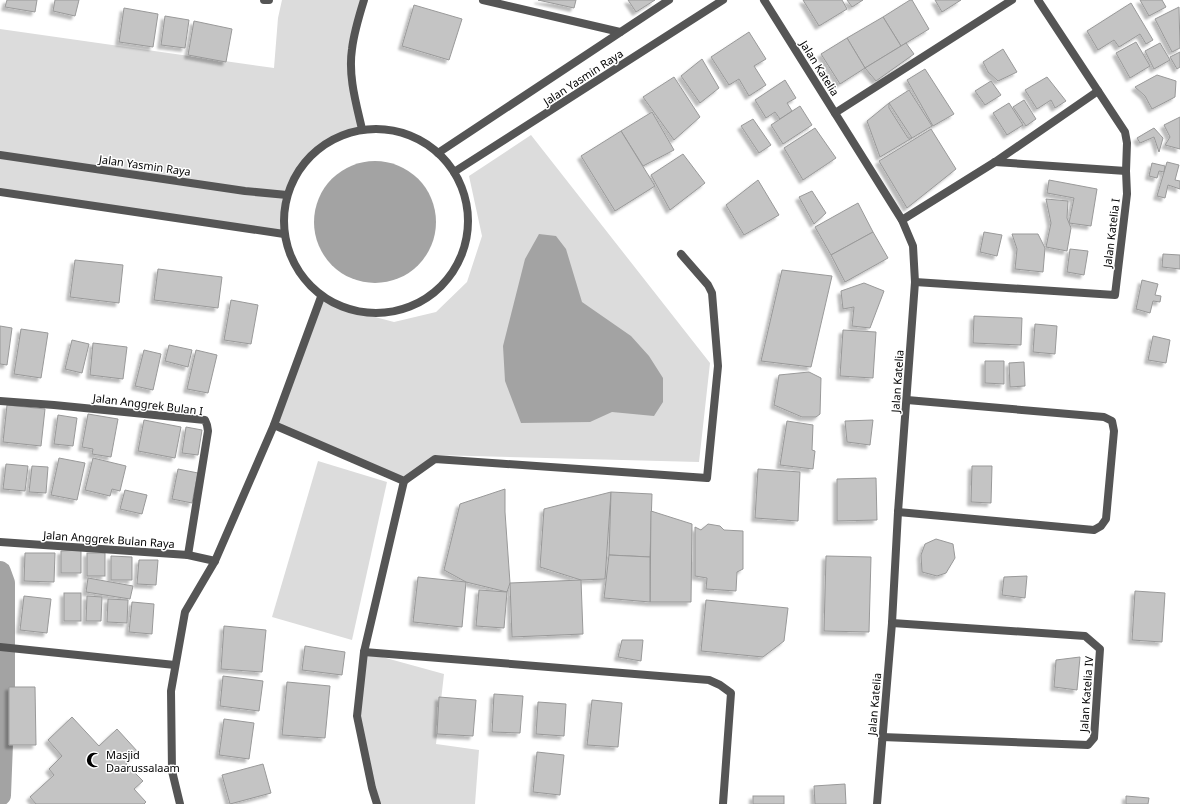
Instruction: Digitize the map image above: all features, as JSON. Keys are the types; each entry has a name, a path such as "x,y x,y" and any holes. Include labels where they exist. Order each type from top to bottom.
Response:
{"street":[{"path":"264,0 269,0"},
{"path":"362,129 351,74 352,50 357,23 364,0"},
{"path":"483,0 620,32"},
{"name":"Jalan Yasmin Raya","path":"438,153 669,0"},
{"name":"Jalan Yasmin Raya","path":"454,172 723,0"},
{"name":"Jalan Katelia","path":"764,0 902,220 913,246 915,282 878,804"},
{"path":"835,114 1012,0"},
{"name":"Jalan Katelia I","path":"915,282 1115,295 1127,194 1127,143 1125,132 1038,0"},
{"path":"902,220 995,162 1098,91"},
{"path":"383,128 405,133 425,142 438,153 454,172 464,194 468,217 466,239 459,262 446,281 429,297 408,308 386,314 363,313 341,308 321,297 307,284 296,269 288,252 284,234 287,195 296,174 307,159 322,145 362,129 383,128"},
{"name":"Jalan Yasmin Raya","path":"0,155 245,191 287,195"},
{"path":"995,162 1126,171"},
{"path":"0,192 284,234"},
{"path":"377,804 372,788 357,716 364,652 404,481 435,459 706,478 718,366 712,292 681,254"},
{"path":"180,804 172,771 171,691 185,612 215,561 274,425 321,297"},
{"path":"898,512 1094,530 1101,526 1106,519 1114,431 1112,421 1104,417 907,400"},
{"name":"Jalan Anggrek Bulan I","path":"0,401 205,420 208,425 208,431 188,555"},
{"path":"274,425 404,481"},
{"name":"Jalan Anggrek Bulan Raya","path":"0,542 188,555 215,561"},
{"name":"Jalan Katelia IV","path":"882,737 1088,745 1094,738 1100,649 1084,636 892,623"},
{"path":"0,647 175,665"},
{"path":"364,652 709,680 720,685 731,693 723,804"}],"shaded area":[{"path":"282,0 364,0 352,50 362,129 322,145 307,159 295,174 287,195 284,234 0,192 0,29 274,68 278,18"},
{"path":"531,135 710,363 699,462 434,455 404,481 274,425 321,297 341,308 394,322 436,312 467,282 482,236 469,176"},
{"path":"375,161 398,165 409,171 418,179 426,188 432,199 436,222 432,245 426,256 418,265 409,273 398,279 375,283 352,279 341,273 332,265 324,256 318,245 314,222 318,199 324,188 332,179 341,171 352,165"},
{"path":"539,234 556,236 566,249 582,302 631,336 649,356 663,378 663,402 654,416 612,412 590,422 521,423 505,381 503,346 525,259"},
{"path":"318,461 387,482 352,640 272,617"},
{"path":"364,652 444,674 436,744 479,750 475,804 377,804 357,716"}],"building":[{"path":"7,0 37,0 35,12 5,7"},
{"path":"55,0 79,0 75,16 53,11"},
{"path":"538,0 576,0 574,8"},
{"path":"628,0 655,0 636,12"},
{"path":"803,0 842,0 847,9 819,26"},
{"path":"847,0 863,0 852,7"},
{"path":"912,0 929,29 901,46 883,17"},
{"path":"935,0 961,0 942,12"},
{"path":"1140,0 1162,0 1166,7 1149,16"},
{"path":"1131,3 1153,40 1146,44 1140,34 1119,47 1114,40 1098,50 1087,31"},
{"path":"414,5 462,19 449,60 402,46"},
{"path":"1179,7 1180,48 1172,52 1155,19"},
{"path":"124,8 158,14 153,47 119,42"},
{"path":"165,16 189,20 185,48 161,45"},
{"path":"883,17 901,46 865,68 847,38"},
{"path":"194,21 232,29 226,62 188,55"},
{"path":"749,32 766,59 754,66 766,85 749,96 739,79 729,85 711,57"},
{"path":"847,38 865,68 840,84 821,54"},
{"path":"1136,42 1150,66 1130,78 1116,53"},
{"path":"906,43 914,54 876,81 865,68"},
{"path":"1160,43 1170,60 1154,69 1145,51"},
{"path":"1003,49 1017,72 998,81 988,72 983,62"},
{"path":"1180,52 1180,67 1177,69 1170,57"},
{"path":"702,59 719,88 700,103 681,76"},
{"path":"925,69 954,114 933,126 907,80"},
{"path":"1157,75 1176,81 1175,97 1152,109 1145,96 1135,87"},
{"path":"674,77 700,117 674,140 643,97"},
{"path":"1047,77 1066,101 1055,108 1051,100 1037,109 1025,90"},
{"path":"785,80 796,98 787,103 792,111 780,119 775,112 766,118 755,100"},
{"path":"991,81 1001,95 985,105 975,91"},
{"path":"909,90 932,126 912,138 889,103"},
{"path":"1024,100 1036,119 1026,126 1013,107"},
{"path":"889,103 889,108 908,138 912,138 880,157 867,121"},
{"path":"1009,103 1023,125 1007,135 993,113"},
{"path":"800,106 812,125 783,144 771,125"},
{"path":"652,112 674,150 643,166 621,131"},
{"path":"1180,117 1180,149 1165,145 1170,137 1164,125"},
{"path":"753,119 771,145 759,153 741,126"},
{"path":"815,128 836,158 803,180 784,148"},
{"path":"1154,128 1163,138 1159,152 1154,137 1140,143 1137,138"},
{"path":"931,129 956,169 907,208 879,161"},
{"path":"621,131 655,186 615,211 581,156"},
{"path":"683,154 705,183 670,210 651,175"},
{"path":"1167,162 1179,165 1175,180 1180,181 1180,189 1168,185 1165,198 1157,196"},
{"path":"1152,163 1165,166 1164,172 1159,171 1157,178 1149,176"},
{"path":"758,180 779,215 744,235 726,205"},
{"path":"1049,180 1097,189 1091,226 1069,223 1074,198 1047,193"},
{"path":"812,191 826,213 814,224 799,197"},
{"path":"1046,199 1068,201 1067,218 1071,228 1067,251 1046,247 1051,223"},
{"path":"858,203 873,232 831,255 815,227"},
{"path":"873,232 888,258 845,282 831,255"},
{"path":"984,232 1002,235 997,256 980,252"},
{"path":"1012,234 1038,234 1045,248 1043,272 1015,269 1017,249"},
{"path":"1070,249 1088,251 1084,275 1067,272"},
{"path":"1163,254 1180,255 1180,269 1162,267"},
{"path":"75,260 123,265 119,303 70,297"},
{"path":"158,269 222,277 218,308 154,300"},
{"path":"782,270 832,276 811,367 761,361"},
{"path":"1142,280 1158,284 1155,295 1161,296 1160,302 1153,301 1150,313 1136,309"},
{"path":"864,283 884,291 870,328 852,326 854,307 843,309 841,291"},
{"path":"231,300 258,305 251,344 224,340"},
{"path":"974,316 1022,318 1021,345 973,343"},
{"path":"1035,324 1057,326 1055,354 1033,352"},
{"path":"0,326 12,328 7,365 0,364"},
{"path":"21,329 48,333 41,378 14,374"},
{"path":"843,330 876,332 873,378 840,376"},
{"path":"1153,336 1170,340 1166,363 1148,360"},
{"path":"72,340 89,344 82,373 65,369"},
{"path":"93,343 127,347 123,379 90,375"},
{"path":"169,345 192,350 188,367 165,361"},
{"path":"144,350 161,354 153,390 135,386"},
{"path":"196,350 217,355 208,393 187,389"},
{"path":"985,361 1004,361 1004,384 985,383"},
{"path":"1024,362 1025,386 1010,387 1009,363"},
{"path":"809,372 821,378 820,414 816,417 802,417 774,405 779,375"},
{"path":"7,405 45,409 41,446 3,442"},
{"path":"88,414 118,419 111,457 92,454 93,449 82,447"},
{"path":"58,415 77,418 73,446 54,444"},
{"path":"144,420 181,427 175,458 138,451"},
{"path":"873,420 870,445 847,442 845,421"},
{"path":"787,421 813,425 812,450 815,451 813,469 780,465"},
{"path":"186,427 202,430 198,455 182,453"},
{"path":"59,458 85,463 77,500 51,495"},
{"path":"93,458 126,466 120,491 112,489 110,496 85,490"},
{"path":"6,464 28,466 25,491 3,489"},
{"path":"32,466 48,467 46,493 29,492"},
{"path":"972,466 992,466 991,503 971,502"},
{"path":"178,469 198,473 192,503 172,499"},
{"path":"758,469 800,472 798,521 755,518"},
{"path":"876,478 877,520 837,521 837,479"},
{"path":"505,489 505,512 510,583 507,592 466,582 444,570 460,504"},
{"path":"125,490 147,495 142,514 120,509"},
{"path":"611,492 605,579 581,580 540,567 544,509"},
{"path":"611,492 652,494 650,557 609,555"},
{"path":"651,511 692,524 691,602 650,602"},
{"path":"708,524 720,526 724,530 743,531 743,569 737,572 736,591 706,589 707,578 695,576 695,527 701,530"},
{"path":"936,539 953,544 955,558 946,573 937,576 922,572 921,555 925,544"},
{"path":"81,550 81,573 61,573 61,551"},
{"path":"25,553 55,553 54,582 24,581"},
{"path":"87,553 105,553 105,576 87,576"},
{"path":"609,555 650,557 650,602 604,598"},
{"path":"111,556 132,557 132,580 111,580"},
{"path":"826,556 871,557 869,632 824,631"},
{"path":"139,560 158,560 156,585 137,584"},
{"path":"1027,576 1025,598 1002,595 1004,577"},
{"path":"418,577 466,582 462,627 413,622"},
{"path":"88,578 133,586 130,599 86,592"},
{"path":"581,580 583,634 512,637 510,583"},
{"path":"479,590 507,592 504,628 476,626"},
{"path":"1135,591 1165,593 1162,642 1132,640"},
{"path":"64,593 81,593 81,621 64,621"},
{"path":"24,596 51,599 47,633 20,630"},
{"path":"87,596 102,597 101,621 86,621"},
{"path":"108,599 128,600 127,623 107,622"},
{"path":"706,600 788,608 784,641 763,657 701,651"},
{"path":"132,602 154,604 152,634 129,632"},
{"path":"224,626 266,630 262,672 221,669"},
{"path":"622,640 643,640 641,661 618,657"},
{"path":"305,646 345,652 342,675 302,670"},
{"path":"1080,657 1077,690 1054,687 1056,660"},
{"path":"223,676 263,681 259,711 220,706"},
{"path":"287,682 330,686 325,738 282,735"},
{"path":"9,687 35,687 36,745 9,745"},
{"path":"494,694 523,696 520,733 492,732"},
{"path":"439,697 476,700 473,736 437,734"},
{"path":"592,700 622,703 618,747 587,745"},
{"path":"538,702 566,704 564,736 536,734"},
{"name":"Masjid Daarussalaam","path":"72,717 99,746 117,729 138,752 126,764 143,781 134,789 146,802 144,804 36,804 30,797 54,775 49,769 62,756 48,740"},
{"path":"224,719 254,723 249,759 219,755"},
{"path":"537,752 564,755 560,795 533,792"},
{"path":"263,764 271,793 230,804 222,775"},
{"path":"845,784 846,804 815,804 814,786"},
{"path":"753,796 784,796 784,804 753,804"},
{"path":"1126,796 1149,798 1148,804 1126,804"}],"waterway":[{"path":"0,572 4,583 4,692 0,795"}],"place":[{"name":"Masjid Daarussalaam","path":"94,760"}]}
